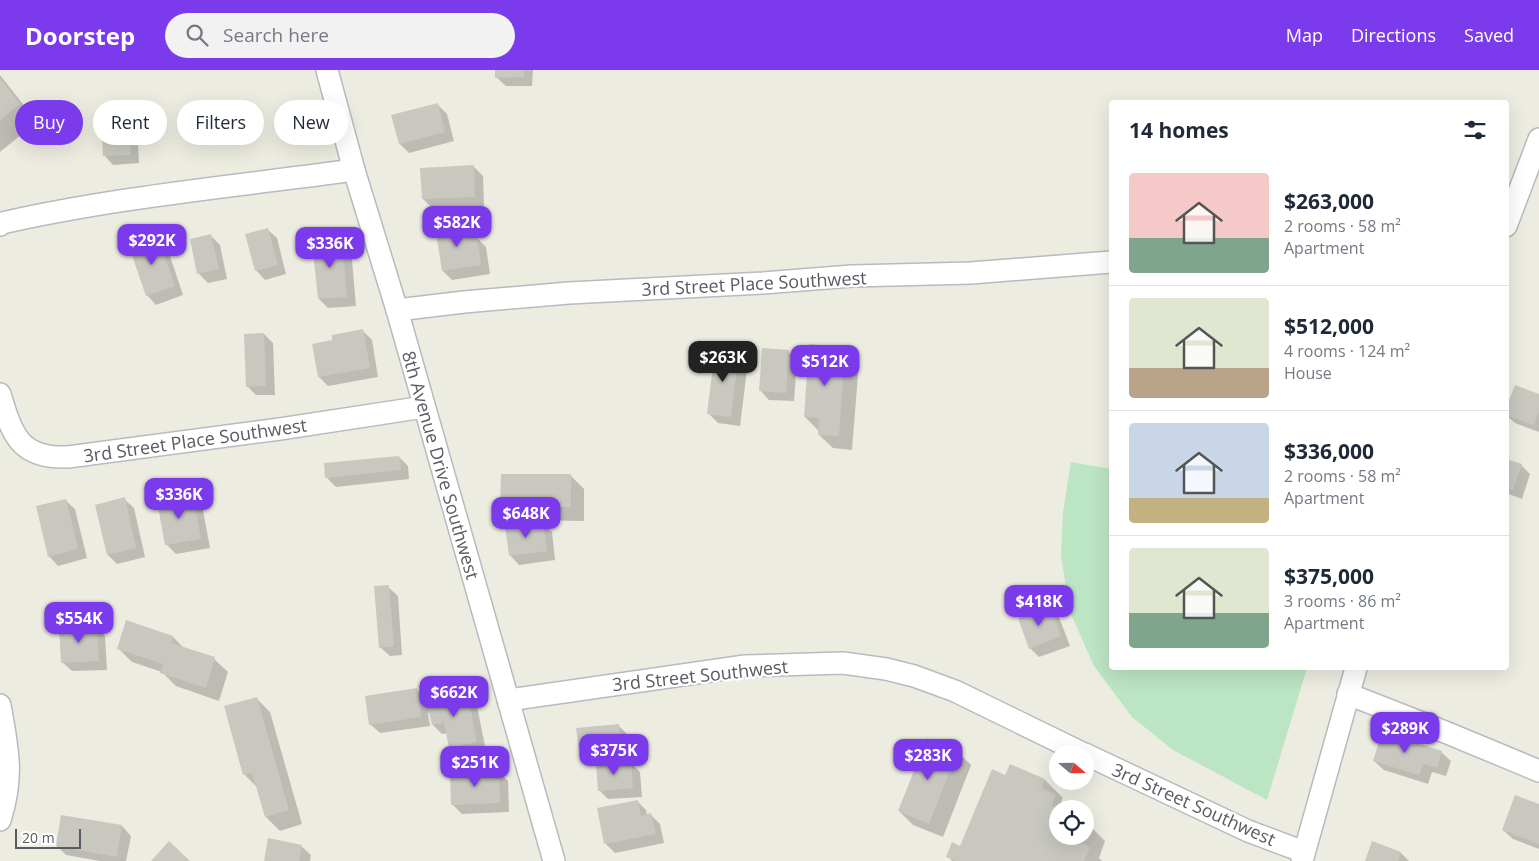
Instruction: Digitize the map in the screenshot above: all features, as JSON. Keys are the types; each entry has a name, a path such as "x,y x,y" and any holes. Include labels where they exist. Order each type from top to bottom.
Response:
{"street":[{"name":"8th Avenue Drive Southwest","path":"327,70 354,170 397,310 554,861"},
{"path":"1509,218 1539,139"},
{"path":"0,225 45,213 354,170"},
{"name":"3rd Street Place Southwest","path":"397,310 569,293 763,283 852,276 971,273 1109,262"},
{"name":"3rd Street Place Southwest","path":"0,394 10,427 19,440 37,453 52,457 68,457 280,429 424,407"},
{"name":"3rd Street Southwest","path":"508,700 745,666 843,663 886,668 923,679 955,692 1065,745"},
{"path":"1303,856 1355,670"},
{"path":"1348,694 1539,771"},
{"path":"0,705 10,770 6,800 0,820"},
{"name":"3rd Street Southwest","path":"1094,759 1303,856"}],"green space":[{"path":"1071,462 1109,469 1109,670 1306,670 1267,800 1173,750 1132,717 1094,666 1070,612 1061,556 1063,512"}],"building":[{"path":"495,70 524,70 524,77 495,78"},
{"path":"0,78 17,100 15,100 15,108 0,120"},
{"path":"438,103 445,132 399,144 391,115"},
{"path":"102,145 131,145 131,155 103,156"},
{"path":"474,165 475,197 422,199 420,168"},
{"path":"462,222 464,238 477,236 481,265 442,271 435,226"},
{"path":"268,228 278,265 255,271 245,234"},
{"path":"211,234 219,269 197,274 190,239"},
{"path":"158,237 175,286 146,296 129,247"},
{"path":"342,239 347,297 318,299 312,241"},
{"path":"363,329 370,368 318,377 312,344 332,340 332,335"},
{"path":"264,333 266,386 246,387 244,334"},
{"path":"809,344 845,347 839,436 818,435 819,418 804,417"},
{"path":"762,348 789,350 786,393 759,391"},
{"path":"715,349 739,352 731,417 707,414"},
{"path":"1515,385 1539,394 1539,411 1534,425 1509,416 1509,400"},
{"path":"399,456 401,470 325,478 324,463"},
{"path":"1509,460 1522,464 1513,490 1509,489"},
{"path":"501,474 571,474 571,507 500,507"},
{"path":"193,495 201,539 165,545 157,501"},
{"path":"125,497 136,548 107,555 95,505"},
{"path":"66,499 78,549 48,557 36,506"},
{"path":"543,522 547,551 509,556 505,526"},
{"path":"389,585 394,646 379,648 374,586"},
{"path":"1050,606 1061,636 1029,649 1018,618"},
{"path":"126,620 173,636 171,643 215,657 206,688 160,673 163,664 117,649"},
{"path":"97,625 99,661 61,663 59,628"},
{"path":"417,688 421,717 369,725 365,696"},
{"path":"467,691 477,742 449,748 444,723 432,725 426,699"},
{"path":"257,697 289,810 265,817 252,773 243,775 224,706"},
{"path":"619,724 621,745 579,750 576,728"},
{"path":"1382,732 1442,751 1437,768 1423,764 1419,775 1373,761"},
{"path":"927,738 958,750 929,824 898,811"},
{"path":"631,761 633,788 598,791 596,764"},
{"path":"1010,764 1045,779 1042,788 1056,795 1054,800 1049,800 1049,845 1086,845 1090,847 1084,861 956,861 946,857 952,842 960,846 992,769 1005,775"},
{"path":"499,771 500,803 451,805 450,773"},
{"path":"1515,795 1539,804 1539,844 1502,830"},
{"path":"638,800 641,816 651,813 656,834 604,844 597,808"},
{"path":"61,815 122,825 117,857 56,846"},
{"path":"268,838 302,845 299,861 264,861"},
{"path":"169,841 190,861 151,861"},
{"path":"1372,841 1401,852 1398,861 1365,861"}]}
